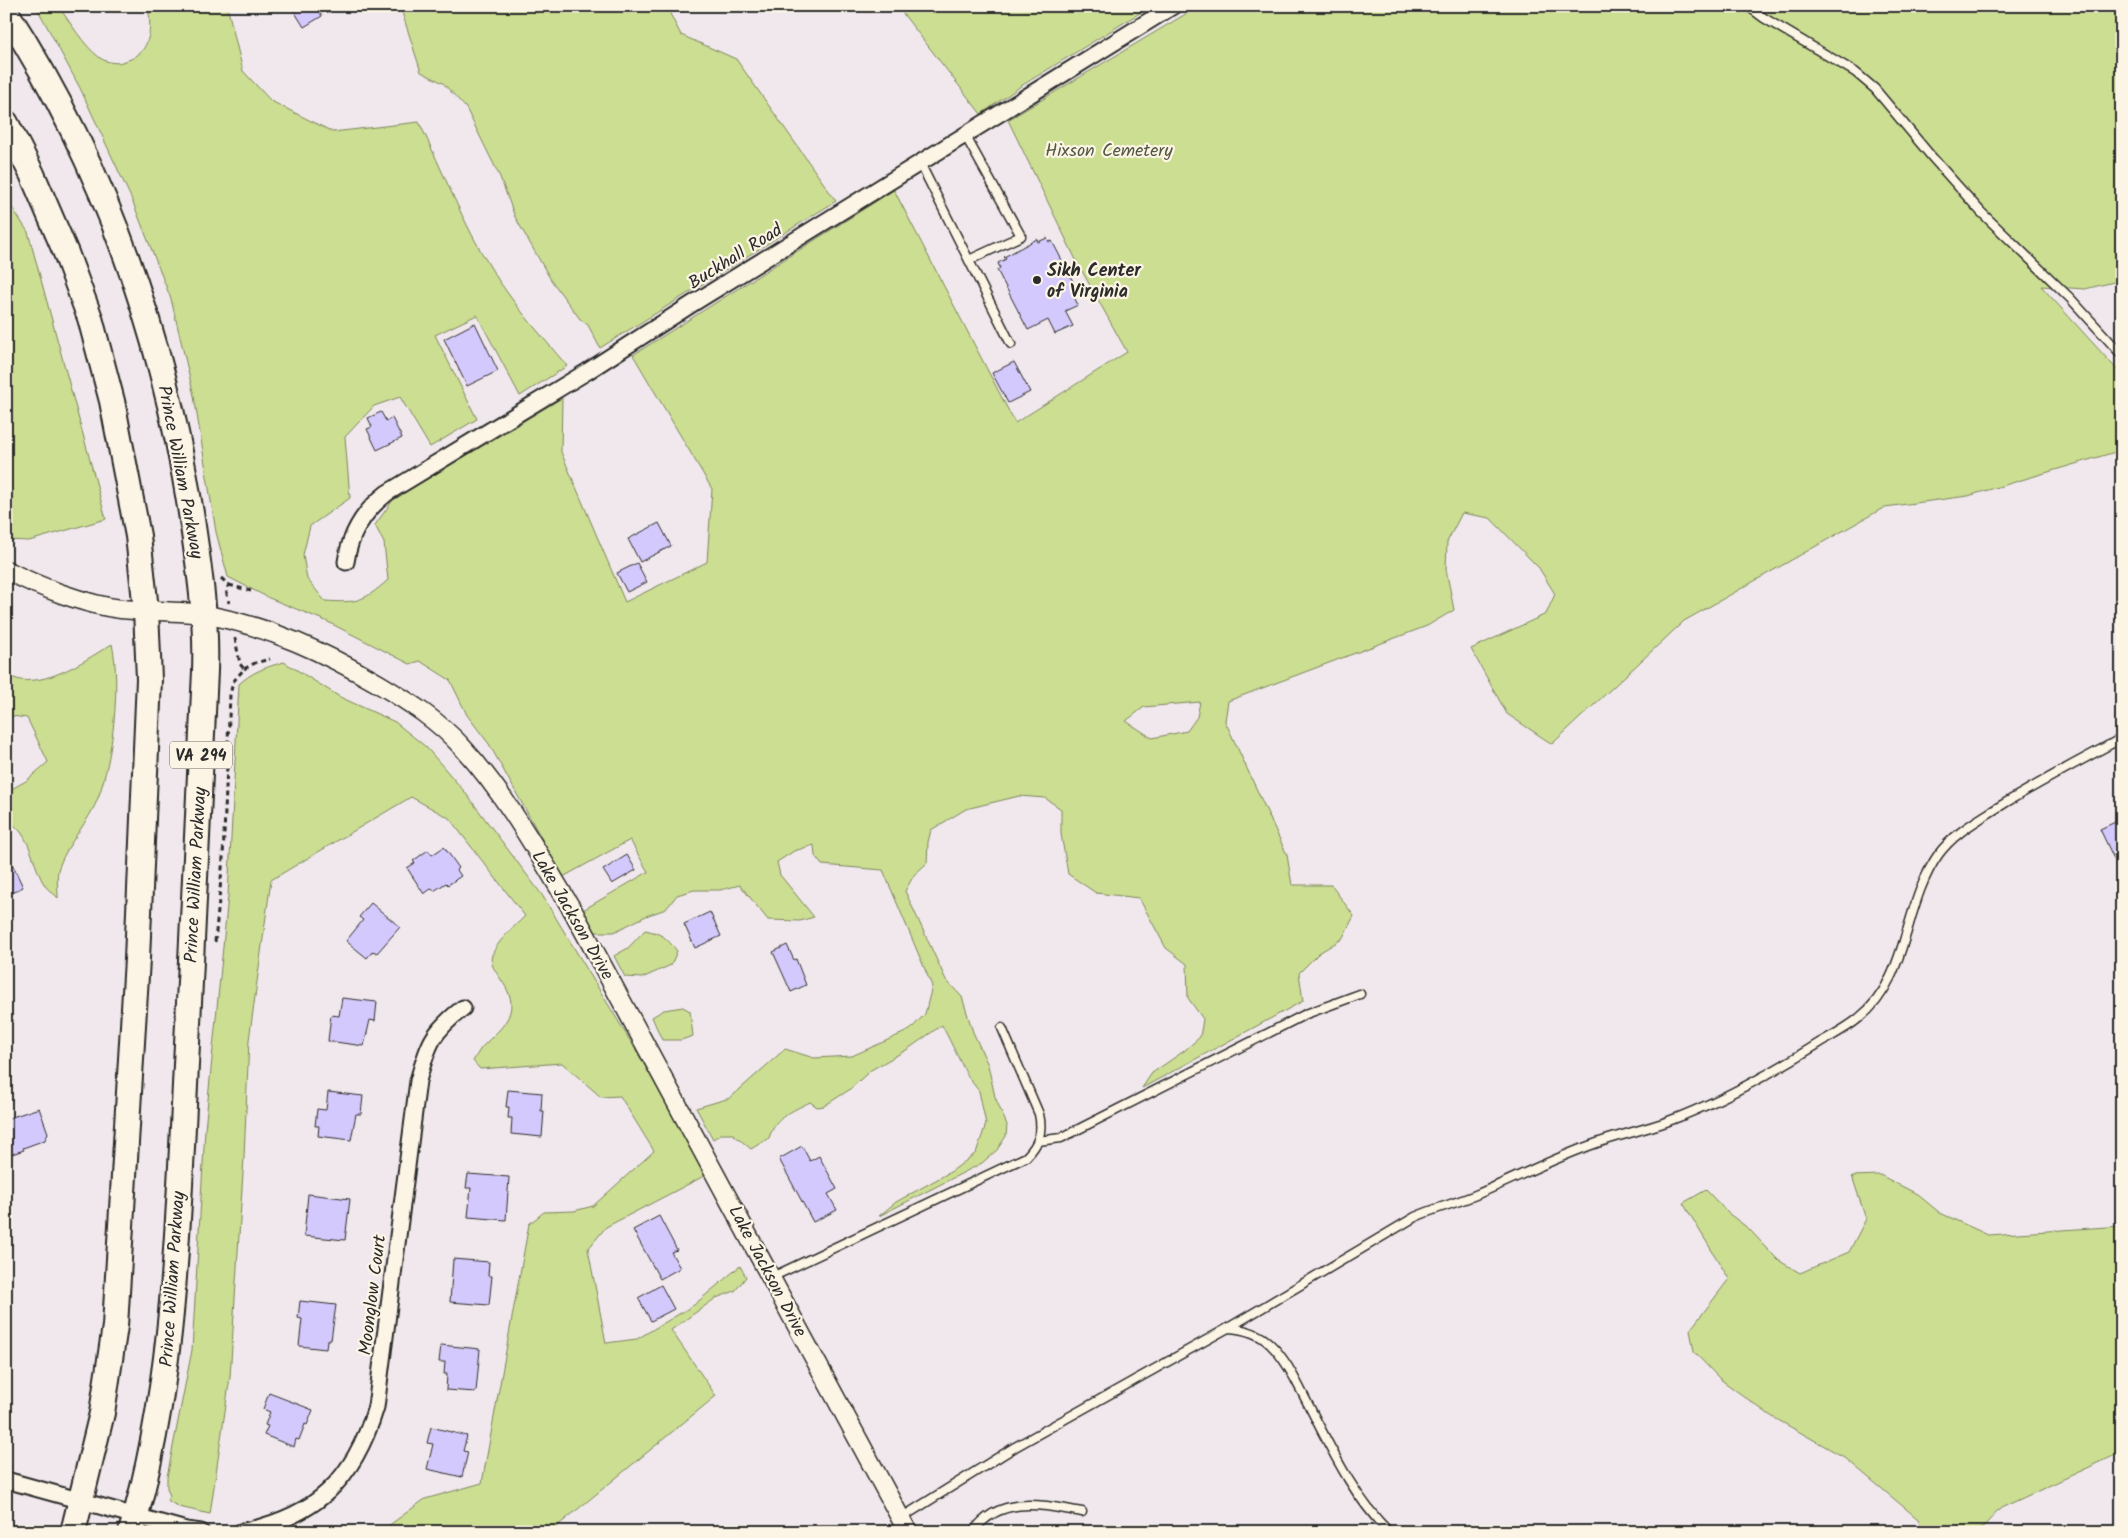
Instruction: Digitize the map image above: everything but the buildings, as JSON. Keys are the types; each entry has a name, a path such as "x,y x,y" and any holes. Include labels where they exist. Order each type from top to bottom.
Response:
{"highway":[{"name":"Prince William Parkway","path":"6,12 61,106 93,172 121,242 146,315 181,450 199,563 204,614 205,672 177,1246 164,1378 154,1438 133,1524"},
{"name":"VA 294","path":"6,123 32,174 90,318 112,401 130,485 138,536 146,610 150,679 115,1326 102,1413 74,1532"}],"street":[{"name":"Buckhall Road","path":"346,562 348,549 361,519 374,503 387,492 592,368 1173,6"},
{"name":"Lake Jackson Drive","path":"6,570 56,591 120,609 204,614 264,629 306,645 338,660 409,702 437,723 463,748 527,835 573,911 904,1525"},
{"name":"Moonglow Court","path":"240,1532 275,1524 299,1513 322,1498 341,1479 356,1457 368,1433 376,1407 418,1082 426,1052 434,1034 444,1022 463,1008"},
{"path":"6,1480 82,1502 133,1524 201,1532"}],"lane":[{"path":"1748,6 1764,18 1855,72 1875,89 1981,212 2070,298 2122,355"},
{"path":"965,135 1021,236 970,260"},
{"path":"920,163 1011,344"},
{"path":"904,1525 1015,1448 1228,1328 1415,1217 1475,1195 1549,1161 1600,1142 1664,1123 1706,1105 1794,1059 1858,1019 1874,1004 1887,986 1927,875 1938,856 1952,839 1966,827 2016,796 2122,738"},
{"path":"1038,1141 1061,1138 1306,1014 1360,994"},
{"path":"772,1277 1026,1158 1035,1148 1042,1124 1002,1028"},
{"path":"1228,1328 1241,1329 1257,1334 1270,1343 1302,1392 1354,1490 1371,1514 1389,1532"},
{"path":"973,1532 989,1516 1005,1508 1019,1505 1044,1505 1082,1512"}],"path":[{"path":"229,585 251,590"},
{"path":"244,669 260,661 270,659"}],"green space":[{"name":"Hixson Cemetery","path":"36,6 58,6 94,53 105,61 117,63 132,59 144,48 150,24 148,6 227,6 243,71 271,101 333,132 419,122 462,216 492,270 518,307 567,366 520,396 477,315 435,335 477,419 430,447 400,397 374,406 345,437 350,498 310,526 303,555 307,579 325,601 345,602 359,600 372,593 388,580 384,543 375,525 393,500 562,398 561,452 625,602 707,562 712,489 633,355 894,190 1015,423 1127,352 1077,262 1008,120 1199,6 2122,6 2122,280 2085,289 2041,286 2122,375 2122,450 1968,496 1885,507 1684,621 1552,744 1507,714 1471,649 1546,614 1555,594 1539,568 1490,518 1462,513 1447,542 1446,569 1454,610 1427,626 1228,701 1225,721 1287,855 1292,885 1331,885 1354,916 1342,939 1319,953 1299,973 1303,1001 1142,1088 1152,1073 1184,1051 1200,1037 1203,1019 1188,998 1187,964 1166,948 1139,898 1096,893 1068,874 1061,834 1061,809 1045,798 1019,796 966,809 931,830 928,842 927,863 914,875 905,891 946,980 962,997 973,1032 988,1065 995,1097 1007,1125 1006,1136 997,1150 982,1163 879,1216 896,1202 952,1171 976,1153 986,1124 979,1091 968,1077 942,1025 908,1049 871,1070 849,1090 824,1106 817,1107 810,1102 785,1115 776,1124 769,1138 751,1149 733,1134 721,1134 713,1139 696,1108 730,1098 785,1049 814,1058 852,1056 910,1030 925,1014 932,986 883,870 822,865 815,856 814,845 794,851 777,862 780,875 814,917 800,921 768,920 740,885 720,890 694,890 677,895 666,909 646,916 614,932 595,932 583,910 648,872 630,840 563,877 489,744 467,715 450,680 420,661 410,664 326,621 269,598 228,577 216,532 194,396 171,299 132,200 80,88","holes":["1200,702 1197,717 1187,731 1152,738 1126,721 1144,707"]},
{"path":"400,6 666,6 681,35 736,59 836,201 600,348 588,325 580,319 551,280 515,217 500,177 466,108 443,83 421,72"},
{"path":"897,6 1151,6 1021,86 981,114"},
{"path":"6,198 28,232 106,519 29,541 6,540"},
{"path":"112,644 116,679 114,721 108,763 94,807 59,867 57,878 58,898 47,888 41,879 27,841 22,833 6,820 6,792 26,781 48,762 27,718 11,716 6,712 6,675 21,680 45,678 69,669"},
{"path":"284,662 340,697 395,722 426,747 464,791 542,895 640,1057 706,1175 606,1227 588,1249 606,1343 637,1339 694,1305 740,1266 746,1277 735,1291 716,1298 671,1330 716,1396 550,1532 380,1532 425,1499 482,1483 529,1224 544,1212 574,1211 593,1206 654,1151 620,1096 601,1097 562,1063 480,1069 473,1061 481,1048 502,1027 510,1012 511,1003 509,995 491,961 492,955 502,939 525,916 449,818 411,797 271,880 249,1040 244,1157 230,1377 210,1514 179,1507 167,1500 170,1496 167,1488 167,1477 192,1350 205,1130 228,896 239,684 260,670"},
{"path":"645,930 663,937 677,951 671,965 642,978 625,977 614,956 628,948"},
{"path":"683,1007 690,1011 693,1036 681,1040 662,1040 652,1017 664,1010"},
{"path":"1880,1175 1917,1194 1940,1213 1988,1235 2122,1226 2122,1452 2001,1508 1978,1532 1924,1532 1918,1519 1844,1457 1771,1416 1720,1379 1694,1352 1690,1330 1729,1279 1683,1203 1706,1190 1728,1213 1749,1229 1778,1260 1800,1273 1849,1252 1866,1219 1852,1176"}],"place":[{"name":"Sikh Center of Virginia","path":"1037,280"}]}
